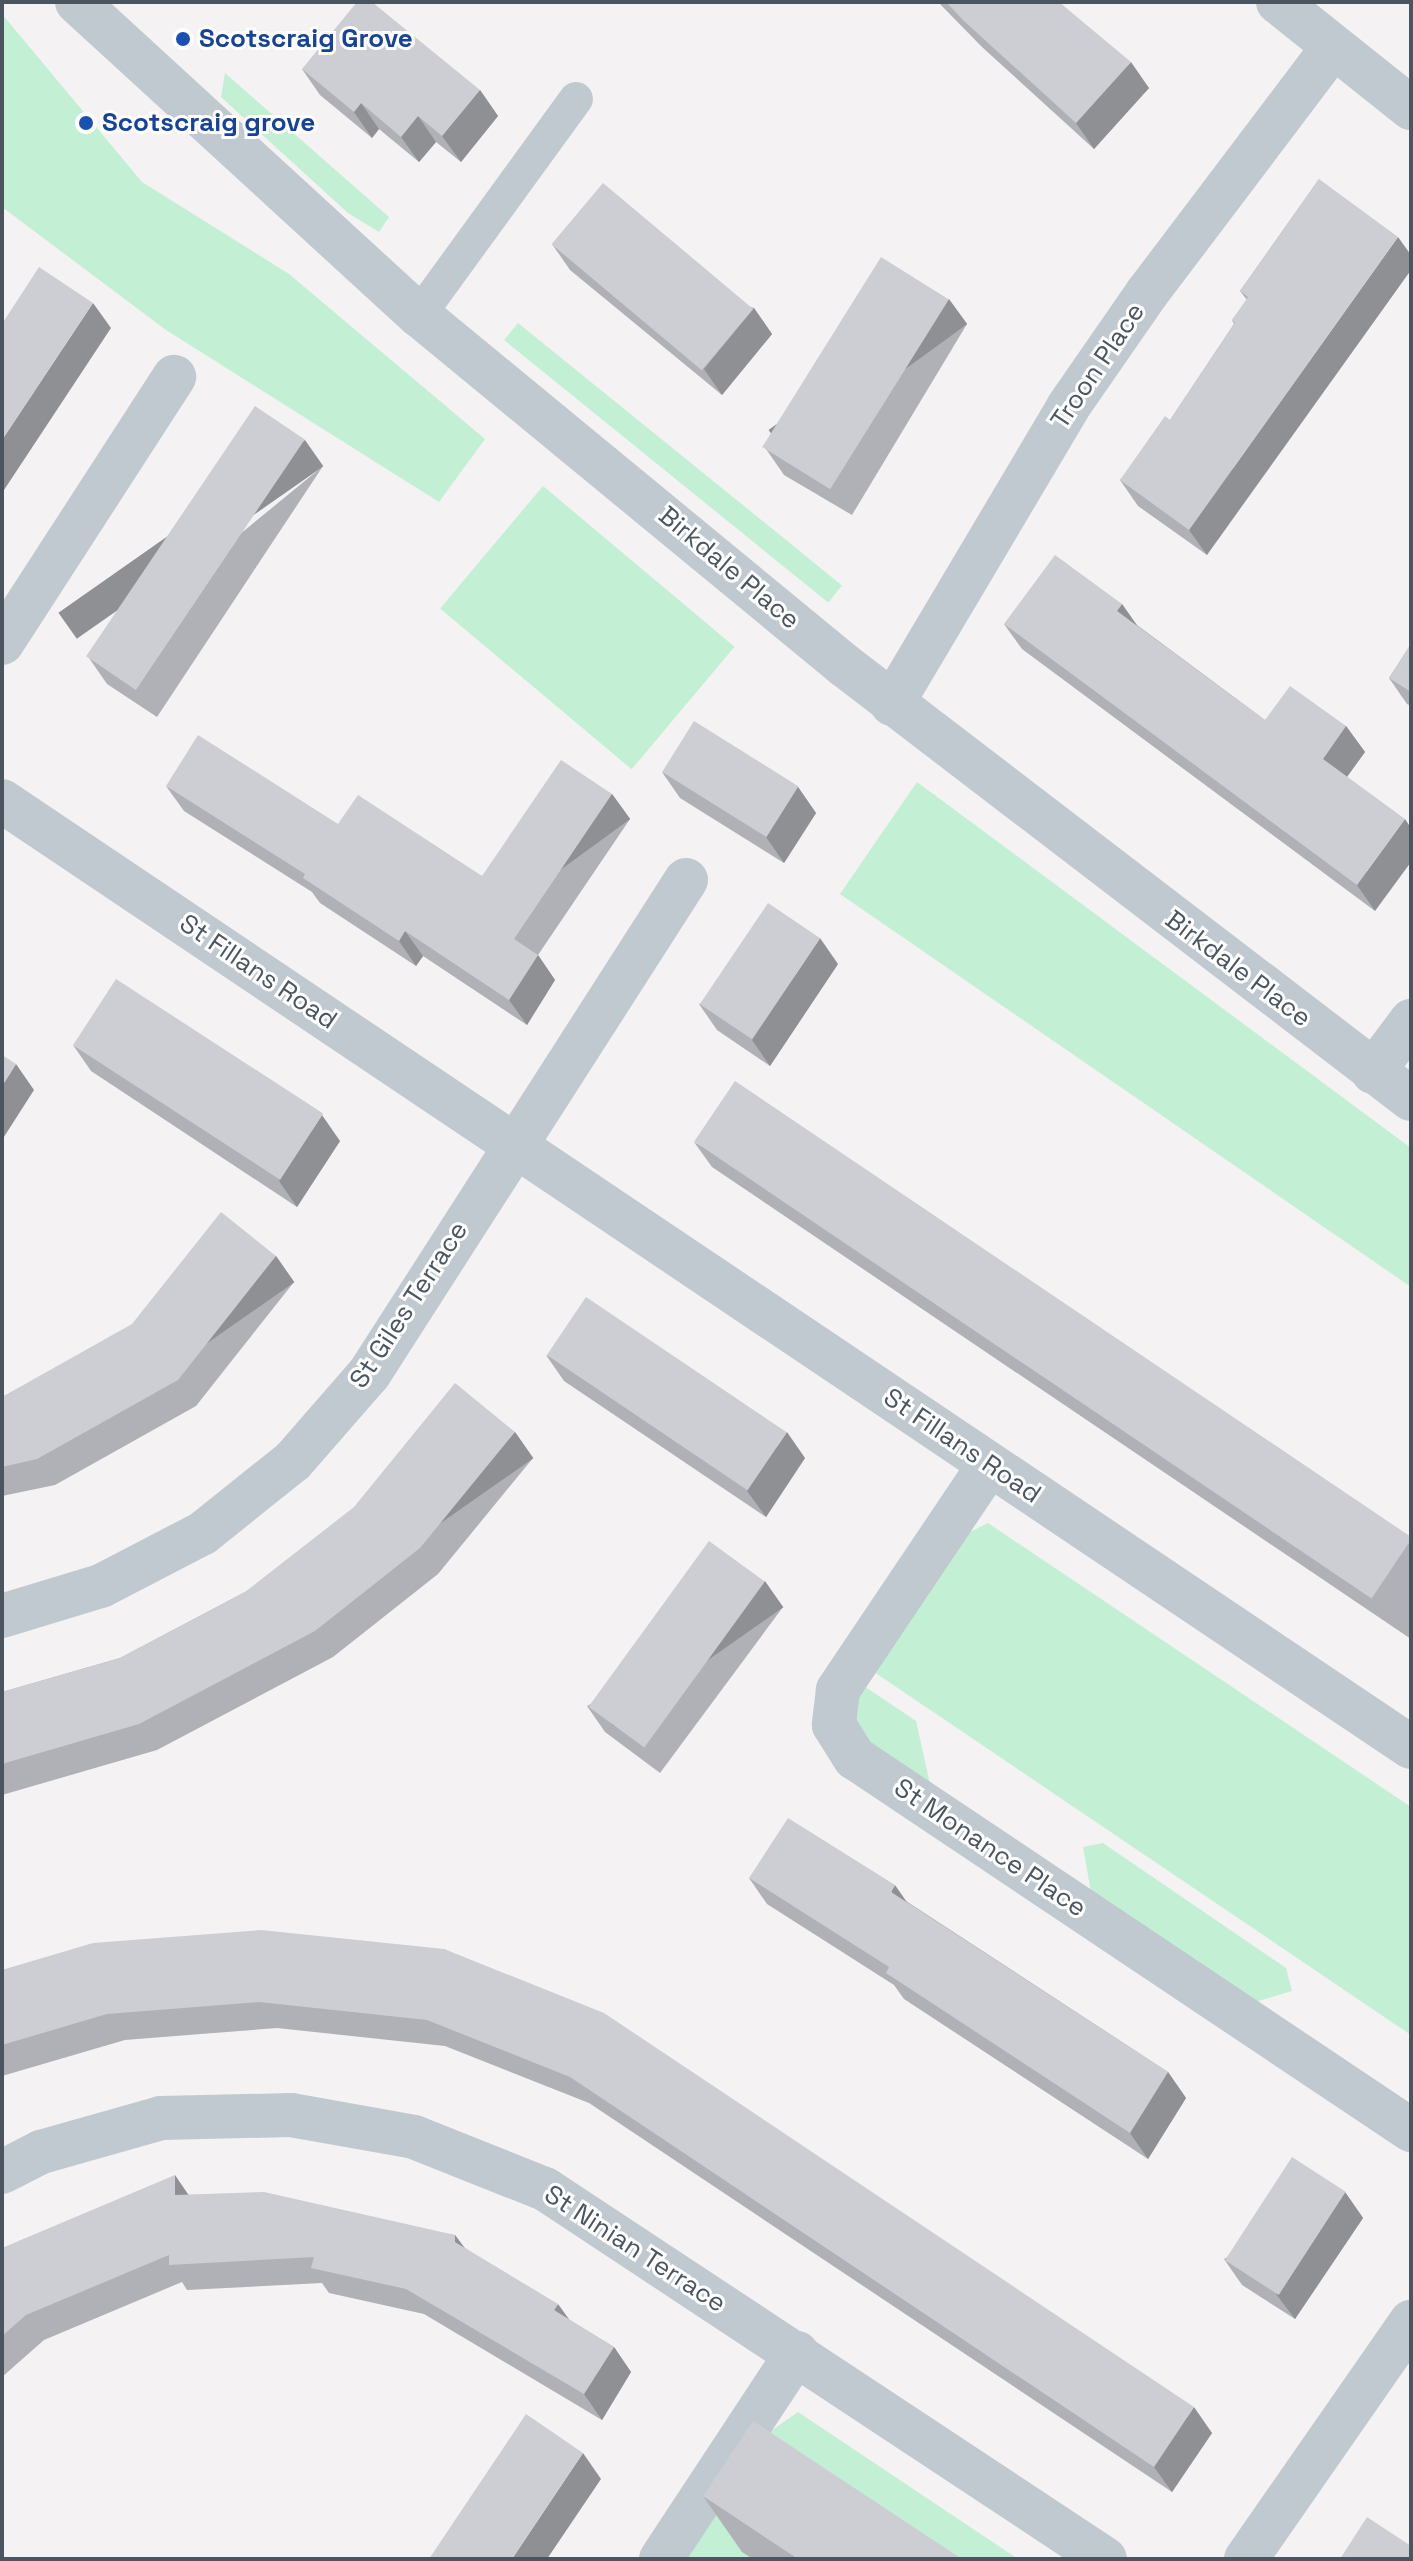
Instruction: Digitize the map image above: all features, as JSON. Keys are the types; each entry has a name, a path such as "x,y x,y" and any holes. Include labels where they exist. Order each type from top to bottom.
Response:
{"street":[{"name":"Birkdale Place","path":"77,2 419,315 892,704 1411,1099"},
{"path":"1278,2 1411,108"},
{"name":"Troon Place","path":"892,704 1068,407 1156,280 1333,47"},
{"path":"2,643 174,377"},
{"name":"St Fillans Road","path":"4,807 514,1144 1411,1747"},
{"path":"514,1144 686,880"},
{"path":"1373,1072 1411,1021"},
{"name":"St Giles Terrace","path":"2,1616 101,1586 203,1533 293,1461 369,1374 514,1144"},
{"name":"St Monance Place","path":"989,1465 838,1690 834,1725 855,1758 1411,2130"},
{"name":"St Ninian Terrace","path":"2,2172 41,2152 161,2118 291,2115 414,2137 545,2189 1105,2559"},
{"path":"1246,2559 1411,2322"},
{"path":"661,2559 797,2353"}],"lane":[{"path":"419,315 576,99"}],"green space":[{"path":"2,14 142,182 289,274 485,439 439,502 166,330 2,207"},
{"path":"225,73 389,217 379,232 348,213 221,97"},
{"path":"518,323 842,585 828,603 504,340"},
{"path":"543,486 735,647 632,769 440,609"},
{"path":"917,782 1411,1148 1411,1287 840,894"},
{"path":"988,1523 1411,1807 1411,2035 874,1672 968,1533"},
{"path":"864,1686 916,1721 930,1784 866,1743 853,1718 854,1699"},
{"path":"1103,1843 1286,1968 1292,1991 1255,2002 1091,1892 1083,1847"},
{"path":"798,2412 1018,2559 687,2559 768,2433"}],"building":[{"path":"357,2 372,2 480,90 442,136 418,116 401,137 361,103 354,112 302,69"},
{"path":"946,2 1059,2 1131,62 1076,123"},
{"path":"1319,179 1398,237 1189,530 1120,480 1165,416 1170,420 1235,323 1232,320 1248,297 1240,291"},
{"path":"603,183 753,309 702,370 552,244"},
{"path":"881,257 949,299 830,489 762,447"},
{"path":"39,267 93,303 2,440 2,324"},
{"path":"255,406 305,440 136,690 86,656"},
{"path":"1055,555 1122,604 1117,611 1265,720 1290,686 1346,726 1323,759 1405,819 1357,885 1004,624"},
{"path":"1411,644 1411,692 1389,678"},
{"path":"694,721 798,786 767,837 662,772"},
{"path":"198,735 338,824 358,795 482,876 561,760 612,794 514,939 538,955 509,1000 405,931 399,941 303,878 305,874 166,786"},
{"path":"768,903 820,938 752,1039 700,1004"},
{"path":"116,979 323,1114 280,1180 73,1045"},
{"path":"2,1055 16,1064 2,1086"},
{"path":"735,1081 1411,1537 1372,1598 694,1142"},
{"path":"221,1212 276,1256 178,1380 37,1459 2,1467 2,1397 132,1324"},
{"path":"586,1297 787,1432 747,1490 547,1355"},
{"path":"455,1383 515,1432 420,1548 315,1631 139,1724 2,1764 2,1692 120,1658 245,1592 354,1507"},
{"path":"709,1541 765,1582 644,1747 589,1707"},
{"path":"788,1818 895,1885 891,1892 1168,2072 1130,2133 886,1973 889,1967 749,1878"},
{"path":"261,1930 444,1949 604,2013 1194,2407 1154,2467 570,2077 427,2020 259,2002 107,2014 2,2045 2,1970 93,1943"},
{"path":"1292,2157 1346,2192 1279,2295 1225,2260"},
{"path":"175,2175 175,2195 264,2192 455,2235 455,2242 558,2304 554,2310 614,2347 584,2394 406,2289 311,2268 314,2257 169,2265 169,2255 26,2315 2,2336 2,2248"},
{"path":"526,2414 583,2453 512,2559 429,2559"},
{"path":"753,2421 962,2559 798,2559 703,2496"},
{"path":"1367,2517 1411,2546 1411,2559 1340,2559"}],"place":[{"name":"Scotscraig Grove","path":"183,39"},
{"name":"Scotscraig grove","path":"86,123"}]}
